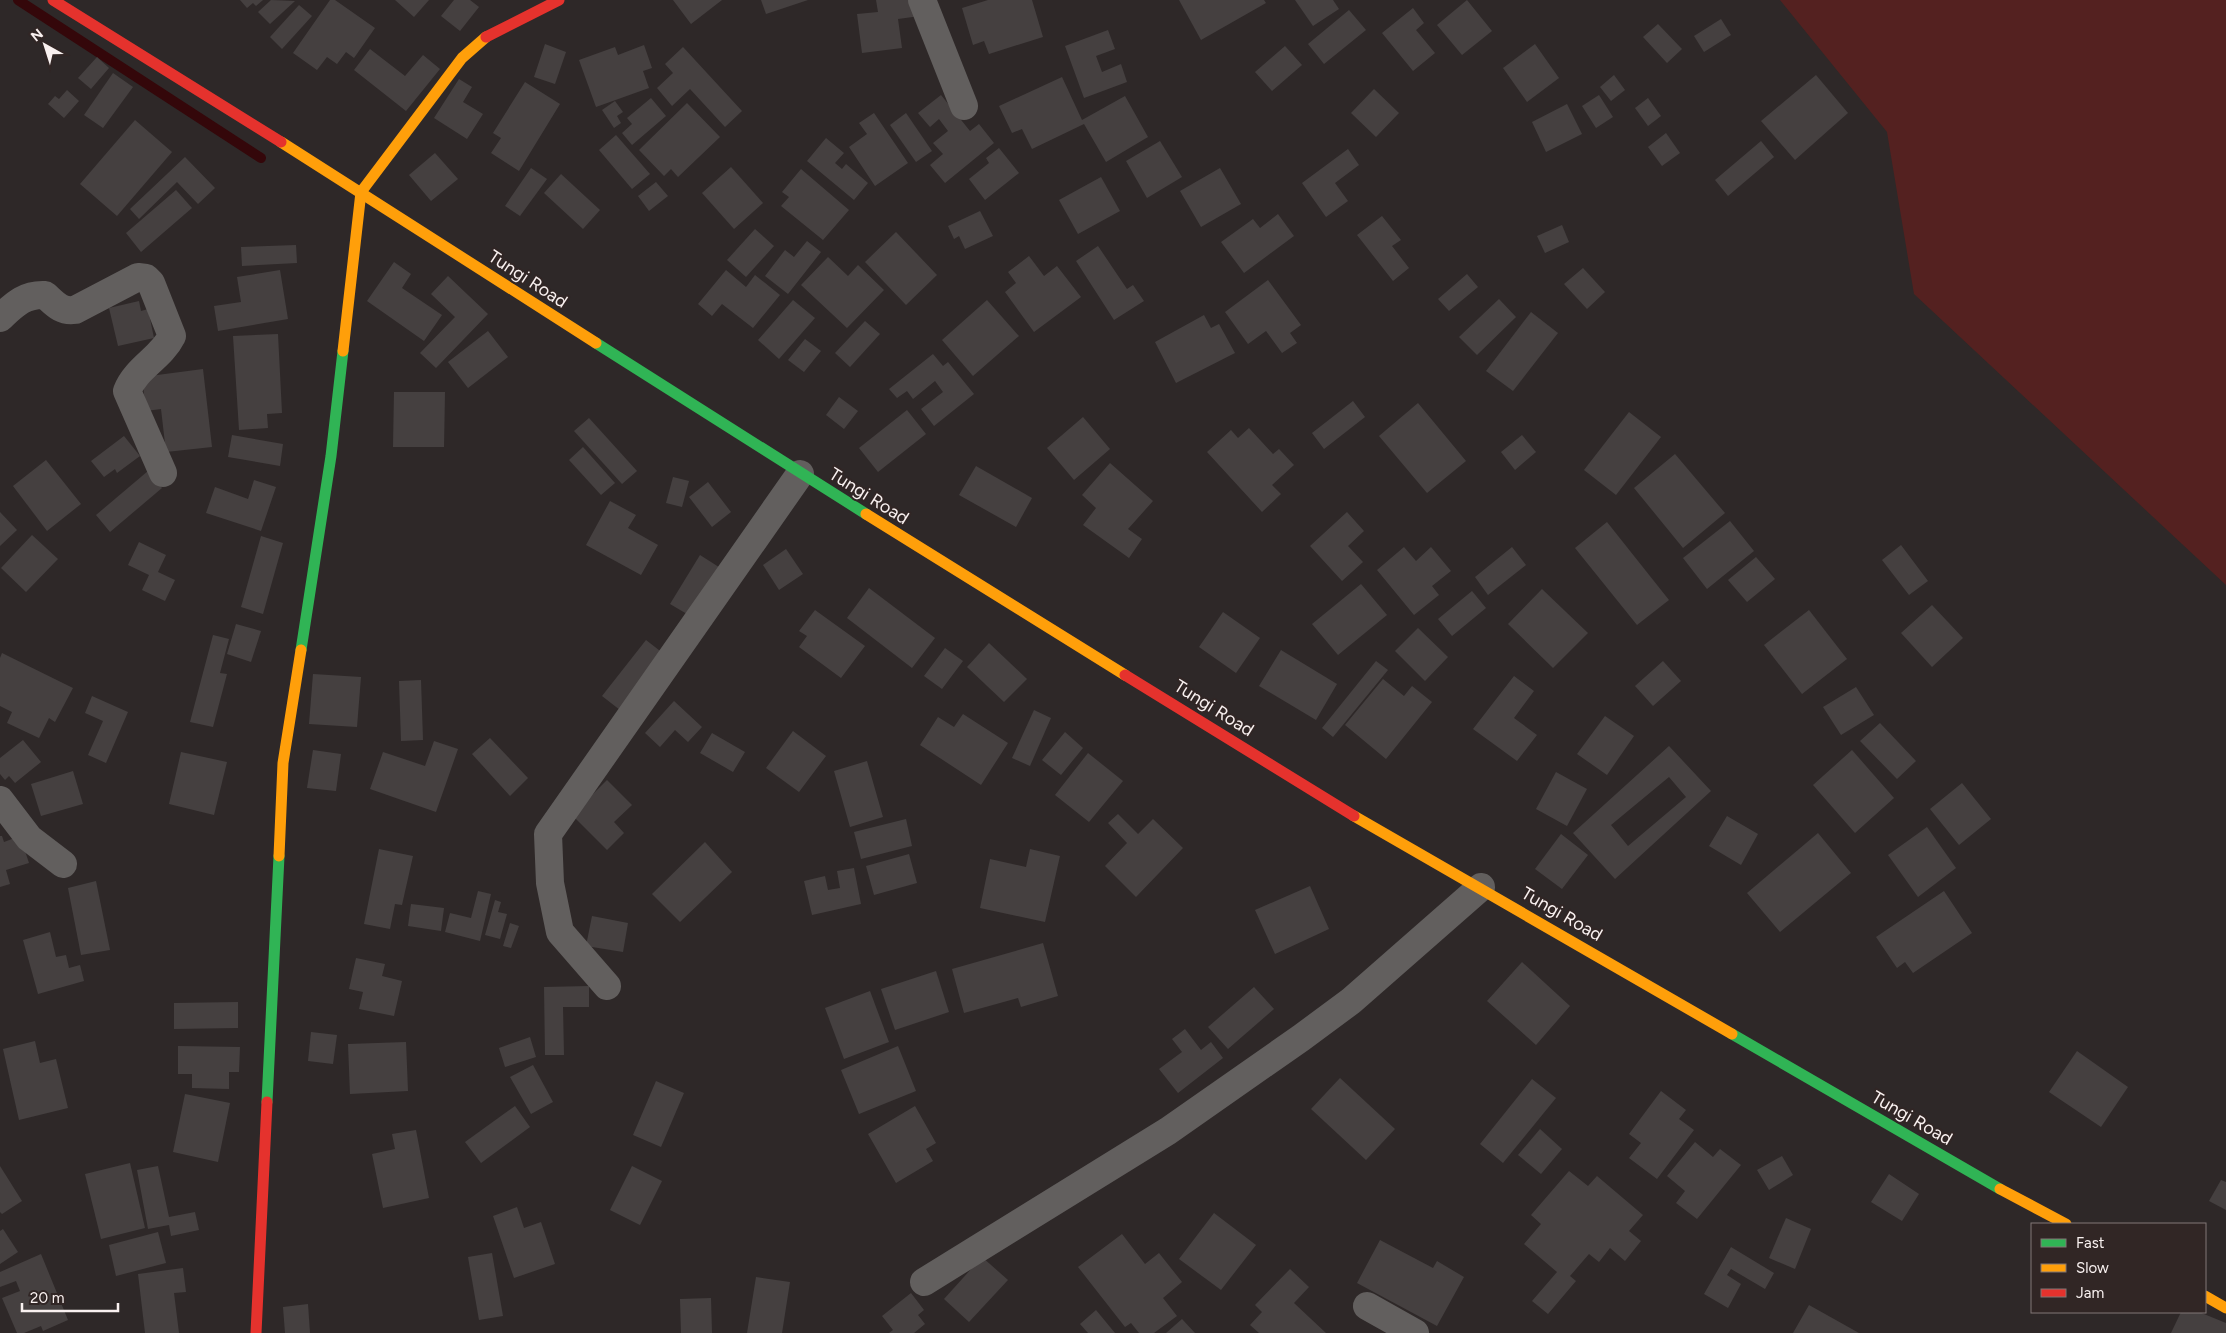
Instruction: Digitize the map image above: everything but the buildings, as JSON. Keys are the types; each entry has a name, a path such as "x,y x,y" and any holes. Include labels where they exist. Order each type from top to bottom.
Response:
{"main road":[{"name":"Tungi Road","path":"53,0 361,192 800,474 1346,811 1481,887 2016,1198 2064,1223"},
{"path":"256,1333 283,763 332,456 361,192 462,58 491,33 559,0"},
{"path":"2206,1297 2226,1308"}],"street":[{"path":"922,0 964,106"},
{"path":"0,318 21,300 33,294 45,294 56,306 65,312 75,310 138,277 146,278 152,283 172,336 167,347 132,380 127,391 163,473"},
{"path":"607,986 560,932 550,884 548,834 800,474"},
{"path":"0,800 29,838 62,864"},
{"path":"924,1282 1168,1131 1301,1038 1351,1001 1481,887"},
{"path":"1367,1306 1415,1333"}],"shaded area":[{"path":"1780,0 2226,0 2226,585 1914,294 1887,132"}],"waterway":[{"path":"18,0 261,158"}],"traffic: fast":[{"path":"596,343 866,514"},
{"path":"301,650 331,456 343,351"},
{"path":"267,1102 279,856"},
{"path":"1732,1034 2000,1189"}],"traffic: slow":[{"path":"343,351 361,192 462,58 486,37"},
{"path":"281,142 596,343"},
{"path":"866,514 1125,675"},
{"path":"279,856 283,763 301,650"},
{"path":"1354,816 1732,1034"},
{"path":"2000,1189 2064,1223"},
{"path":"2206,1297 2226,1308"}],"traffic: jam":[{"path":"53,0 281,142"},
{"path":"486,37 559,0"},
{"path":"1125,675 1354,816"},
{"path":"256,1333 267,1102"}]}
